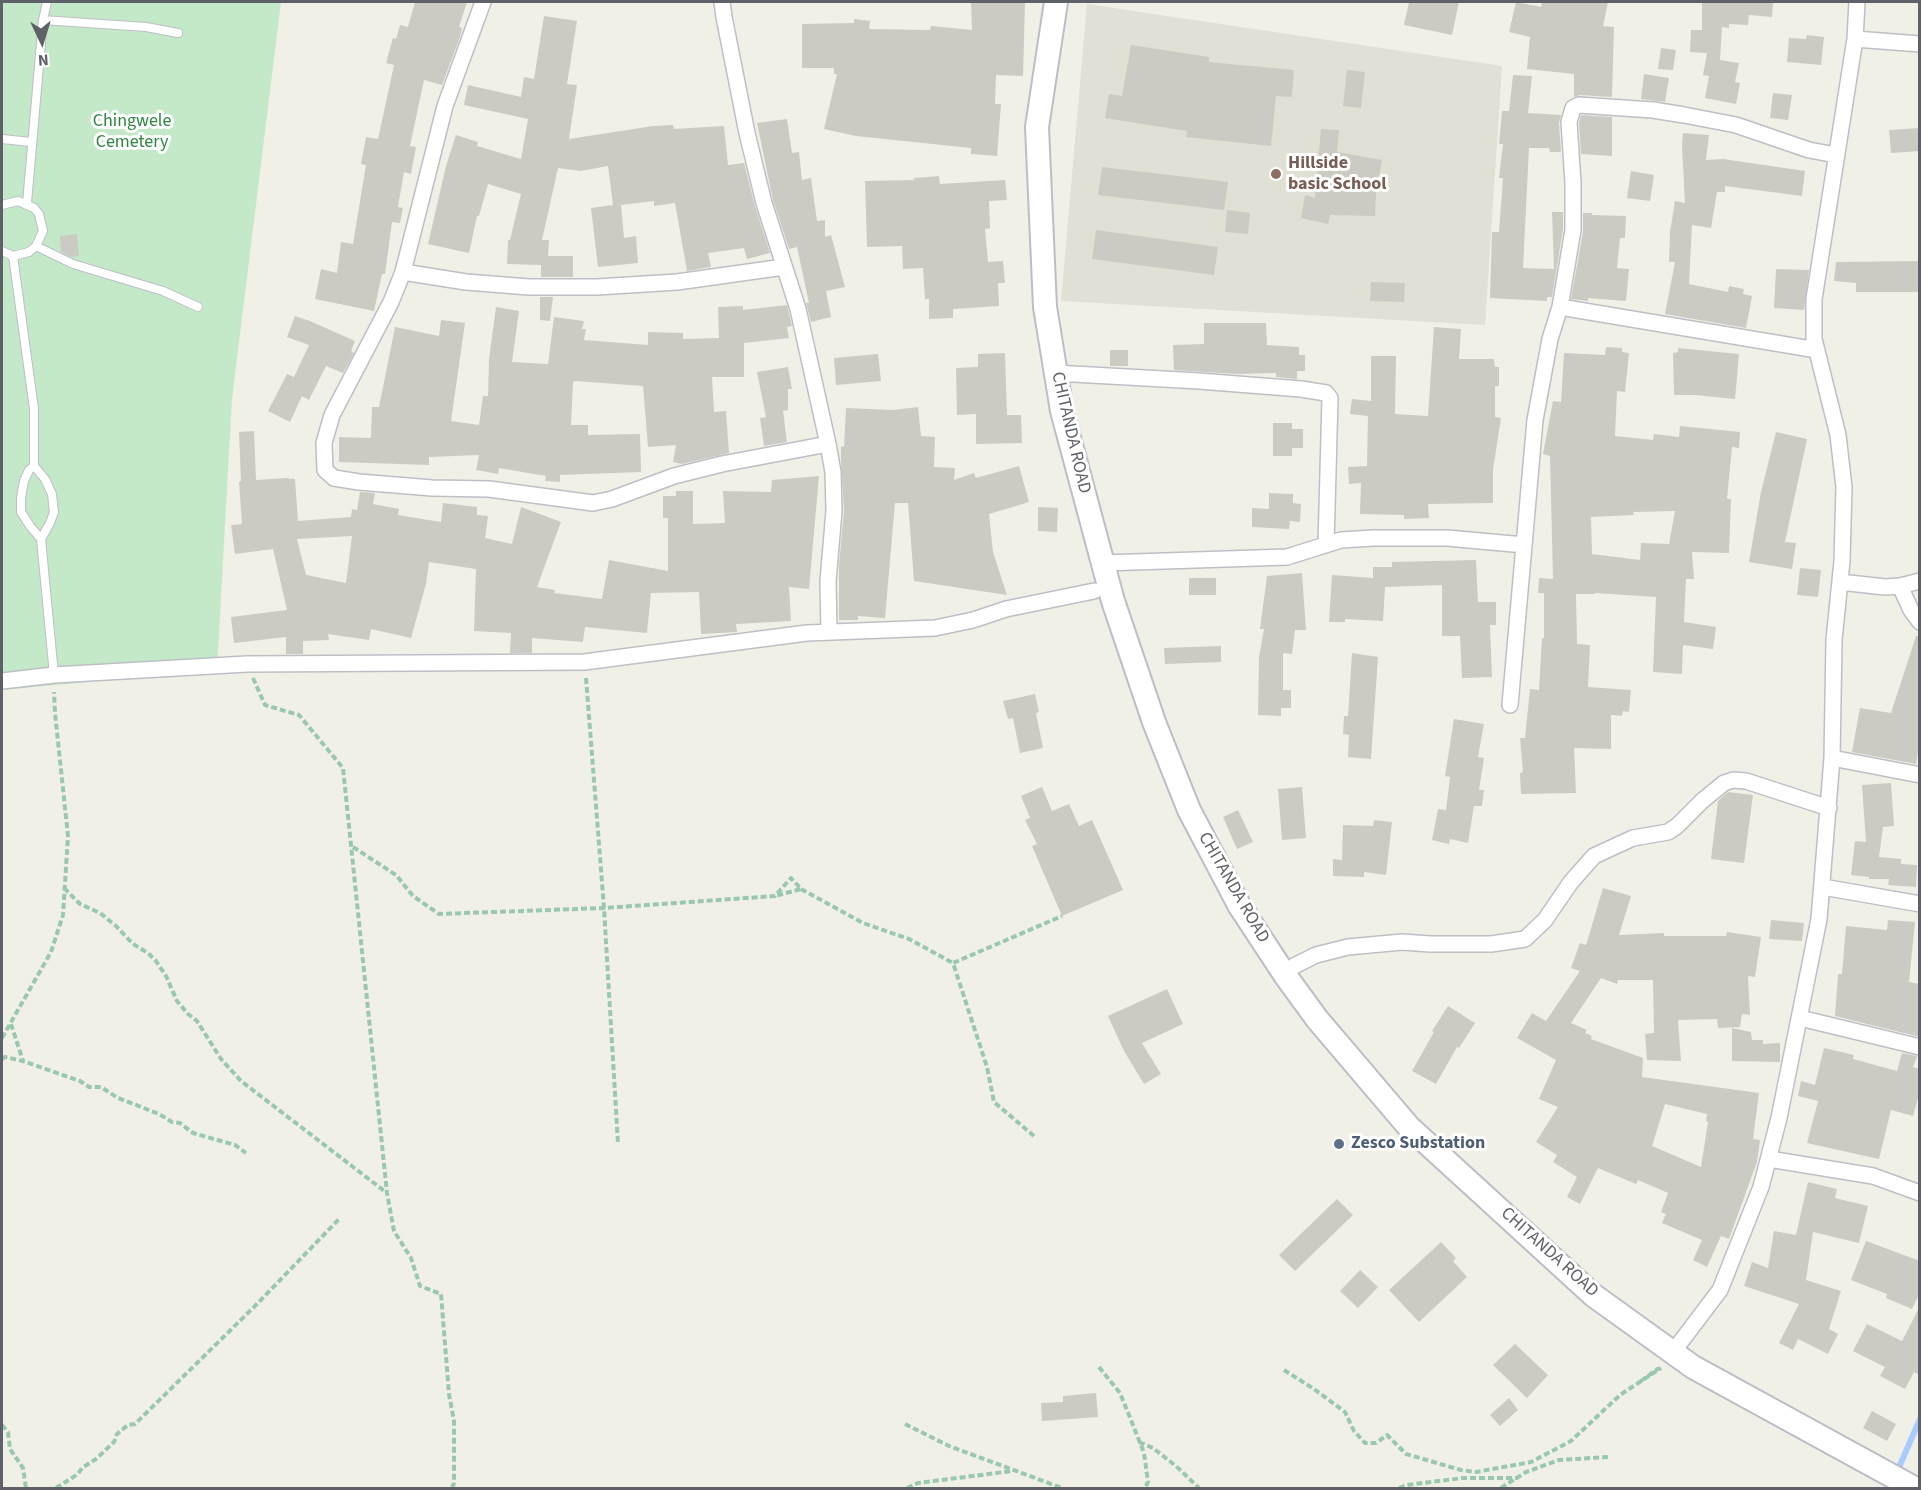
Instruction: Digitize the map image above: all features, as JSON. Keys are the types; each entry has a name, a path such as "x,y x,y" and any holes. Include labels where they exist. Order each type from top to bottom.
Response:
{"street":[{"path":"483,2 445,106 403,272 391,302 332,415 324,443 325,470 334,478 432,488 489,489 593,502 612,499 674,476 828,444"},
{"path":"722,2 747,133 764,203 798,309 828,444 834,512 828,581 829,632"},
{"name":"CHITANDA ROAD","path":"1056,2 1037,128 1045,307 1062,411 1113,602 1154,722 1189,810 1239,905 1317,1019 1408,1126 1593,1294 1703,1372 1914,1488"},
{"path":"1675,1354 1720,1290 1746,1227 1769,1159 1819,919 1832,758 1834,640 1840,582 1844,487 1838,435 1815,339 1814,299 1854,39 1854,2"},
{"path":"1854,39 1920,44"},
{"path":"1510,705 1535,420 1550,339 1560,307 1573,230 1569,122 1573,108 1579,105 1589,105 1684,115 1736,125 1809,150 1836,155"},
{"path":"403,272 466,282 529,287 689,281 783,267"},
{"path":"1560,307 1817,351"},
{"path":"1055,373 1199,381 1326,393 1330,398 1326,545"},
{"path":"1103,563 1287,556 1341,540 1362,538 1447,538 1524,545"},
{"path":"1840,582 1900,586 1920,581"},
{"path":"1900,586 1911,610 1920,622"},
{"path":"2,681 54,675 247,664 584,662 807,633 935,627 973,620 1006,609 1094,591"},
{"path":"1832,758 1920,775"},
{"path":"1285,975 1294,966 1316,955 1348,947 1402,942 1491,944 1525,939 1545,920 1571,882 1594,856 1633,838 1668,832 1724,783 1733,780 1746,781 1828,808"},
{"path":"1823,887 1920,904"},
{"path":"1800,1018 1920,1047"},
{"path":"1769,1159 1873,1176 1920,1194"}],"lane":[{"path":"27,203 43,20 47,2"},
{"path":"43,20 146,27 178,33"},
{"path":"2,139 31,142"},
{"path":"2,205 18,201 27,203 34,208 42,222 43,231 36,246 29,252 13,255 2,251"},
{"path":"36,246 73,264 163,291 198,307"},
{"path":"13,255 34,410 34,466 45,479 52,494 54,512 41,538 54,675"},
{"path":"34,466 29,470 24,481 21,512 41,538"}],"path":[{"path":"584,662 604,908 618,1144"},
{"path":"247,664 265,705 299,716 343,768 387,1193 394,1231 411,1258 420,1286 441,1294 449,1394 454,1421 454,1483 452,1488"},
{"path":"2,1038 51,952 63,915 68,836 55,713 54,675"},
{"path":"352,847 396,875 413,896 439,914 604,908 775,896 801,889"},
{"path":"775,896 791,878 801,889 862,923 909,939 953,963 987,1067 994,1102 1034,1136"},
{"path":"64,888 80,904 100,913 133,944 156,961 166,976 177,1001 188,1014 197,1020 220,1059 242,1081 387,1193"},
{"path":"953,963 1062,915"},
{"path":"11,1024 23,1061"},
{"path":"2,1059 23,1061 80,1081 89,1087 101,1087 118,1098 159,1114 172,1122 180,1123 193,1133 235,1145 246,1153"},
{"path":"56,1488 78,1474 82,1468 114,1442 117,1434 128,1425 135,1424 255,1306 340,1218"},
{"path":"1284,1370 1345,1412 1354,1431 1365,1443 1376,1443 1387,1435 1406,1454 1476,1472 1531,1462 1571,1442 1620,1395 1675,1354"},
{"path":"1099,1367 1120,1393 1144,1453 1148,1482 1145,1488"},
{"path":"905,1424 949,1446 1062,1488"},
{"path":"2,1425 8,1432 10,1449 23,1468 26,1488"},
{"path":"1139,1442 1153,1448 1199,1488"},
{"path":"1501,1488 1526,1472 1559,1460 1608,1457"},
{"path":"907,1488 918,1483 1013,1471"},
{"path":"1399,1488 1463,1478 1518,1478"}],"shaded area":[{"path":"1087,4 1502,66 1485,325 1061,301"}],"green space":[{"name":"Chingwele Cemetery","path":"2,2 281,2 232,399 217,670 2,690"}],"building":[{"path":"415,2 467,2 459,27 462,28 460,37 442,85 424,80 410,146 416,147 411,174 404,172 398,207 403,208 400,223 392,222 385,274 382,274 374,311 315,299 321,269 337,273 341,242 353,244 366,165 361,164 366,137 378,139 394,65 386,63 393,38 396,39 400,25 408,27"},
{"path":"971,2 1025,2 1023,76 996,75 995,104 1001,104 997,156 971,154 971,148 856,136 824,129 837,74 834,74 834,68 802,68 802,24 854,23 854,19 870,21 869,29 930,30 931,26 972,30"},
{"path":"1409,2 1459,2 1452,35 1404,25"},
{"path":"1516,2 1541,7 1542,2 1608,2 1603,26 1614,27 1612,97 1580,95 1574,97 1574,74 1527,69 1530,37 1509,32"},
{"path":"1702,2 1773,2 1772,17 1749,15 1748,25 1729,24 1729,28 1722,27 1720,60 1739,63 1735,82 1740,83 1736,104 1705,98 1709,76 1703,75 1707,53 1690,52 1691,30 1702,30"},
{"path":"544,16 577,21 567,84 577,85 569,139 653,126 673,125 674,129 724,126 728,165 744,163 770,253 747,259 744,248 708,253 711,267 687,271 675,203 654,206 654,201 621,205 624,238 636,236 638,263 598,267 591,208 613,205 608,166 581,171 558,168 542,240 549,240 548,256 573,256 573,277 541,277 541,265 507,264 508,240 510,240 521,194 488,184 479,216 477,216 469,253 428,244 446,166 456,135 478,142 477,146 521,159 528,119 464,105 468,85 521,97 524,77 534,79"},
{"path":"1807,35 1824,37 1821,65 1787,62 1789,38 1806,39"},
{"path":"1131,45 1209,57 1209,62 1294,70 1292,97 1276,96 1271,146 1186,137 1187,131 1105,118 1109,94 1122,96"},
{"path":"1661,48 1676,50 1673,70 1658,69"},
{"path":"1347,70 1365,72 1361,108 1343,106"},
{"path":"1644,74 1669,78 1665,102 1641,99"},
{"path":"1513,75 1532,76 1528,113 1561,115 1559,123 1561,152 1550,152 1549,148 1529,148 1523,268 1554,269 1552,212 1563,212 1563,229 1552,297 1547,297 1547,301 1490,298 1492,232 1499,232 1503,178 1499,178 1503,144 1499,144 1502,111 1509,111"},
{"path":"1773,93 1792,95 1788,120 1770,118"},
{"path":"1581,115 1612,117 1612,156 1581,154 1579,123"},
{"path":"787,119 792,153 799,152 802,180 811,178 817,221 825,220 825,237 831,235 845,287 826,291 831,317 811,322 797,247 789,249 773,200 757,123"},
{"path":"1920,128 1920,151 1891,153 1889,130"},
{"path":"1321,129 1339,130 1337,152 1382,160 1375,216 1330,215 1328,224 1301,218 1305,195 1315,198"},
{"path":"1683,133 1709,135 1706,160 1723,159 1805,171 1802,196 1725,186 1725,192 1717,192 1711,228 1692,225 1689,284 1728,292 1729,286 1744,289 1743,294 1752,296 1746,328 1665,314 1675,262 1669,262 1670,232 1675,201 1685,203"},
{"path":"1102,167 1228,182 1224,210 1098,195"},
{"path":"1631,171 1654,175 1650,201 1627,198"},
{"path":"939,176 940,184 1005,180 1007,200 989,201 990,228 985,229 988,262 1003,261 1005,283 998,283 999,306 953,309 953,318 929,319 929,299 925,299 923,268 903,269 902,246 867,247 865,181 914,180 914,178"},
{"path":"1227,210 1250,213 1248,234 1225,232"},
{"path":"1583,213 1626,216 1625,238 1620,238 1617,268 1629,269 1626,301 1571,299 1583,232"},
{"path":"1096,230 1218,247 1214,275 1092,259"},
{"path":"77,234 79,256 71,257 61,252 60,236"},
{"path":"1920,261 1920,292 1856,292 1856,283 1834,281 1836,262"},
{"path":"1776,269 1809,270 1804,310 1774,308"},
{"path":"1371,282 1405,283 1404,302 1370,301"},
{"path":"540,297 553,297 550,321 540,320"},
{"path":"787,305 792,326 787,327 789,338 744,343 744,377 712,377 714,412 726,411 729,453 682,464 673,462 676,445 648,447 643,386 575,381 573,382 571,425 588,425 588,435 640,434 641,472 560,475 560,482 545,481 546,476 499,468 498,474 476,470 479,455 429,457 429,465 339,462 339,437 371,438 372,407 379,407 395,327 439,336 441,320 465,323 451,421 479,425 483,396 488,396 489,359 496,307 519,311 512,362 548,364 554,317 584,321 582,329 586,329 584,340 648,345 648,332 683,333 683,339 719,338 718,307 743,306 743,310"},
{"path":"295,316 355,341 351,351 354,353 343,373 326,366 309,400 302,396 290,422 268,411 287,374 294,377 309,345 287,337"},
{"path":"1204,323 1266,323 1267,345 1299,347 1299,355 1305,355 1305,371 1297,371 1297,379 1276,377 1276,373 1238,374 1174,370 1173,345 1204,344"},
{"path":"1434,327 1461,329 1459,359 1494,359 1495,367 1499,367 1499,386 1495,386 1495,417 1501,418 1493,470 1493,503 1428,504 1429,518 1404,519 1404,515 1360,514 1361,483 1349,484 1348,467 1367,466 1368,416 1350,414 1352,399 1371,401 1371,356 1396,356 1395,414 1428,416"},
{"path":"1606,347 1622,348 1622,352 1629,353 1625,392 1617,391 1615,436 1653,440 1654,434 1679,437 1680,426 1740,432 1739,448 1732,447 1727,499 1731,499 1729,553 1692,552 1694,579 1686,579 1684,622 1716,627 1713,649 1683,645 1682,674 1653,672 1656,597 1576,594 1577,644 1590,645 1588,687 1631,690 1629,712 1623,711 1622,716 1611,715 1611,749 1574,748 1576,793 1521,794 1520,773 1523,772 1520,738 1525,738 1530,689 1539,690 1542,638 1544,638 1544,593 1538,593 1539,578 1553,579 1550,456 1543,454 1553,401 1561,402 1564,353 1605,355","holes":["1675,511 1669,544 1641,543 1640,560 1592,554 1591,517 1634,515 1633,512"]},
{"path":"1678,348 1739,354 1735,399 1674,395 1673,353 1678,352"},
{"path":"1110,350 1128,350 1128,366 1110,366"},
{"path":"1005,353 1007,415 1021,415 1022,443 976,444 976,414 957,415 956,368 978,367 978,354"},
{"path":"878,354 881,381 836,385 834,358"},
{"path":"788,367 792,389 788,389 788,410 783,411 787,442 764,446 760,418 766,417 757,372"},
{"path":"918,407 921,436 935,437 934,467 955,468 954,480 974,473 976,478 1019,466 1029,502 989,514 993,552 1007,595 914,581 908,503 895,503 885,618 858,616 858,620 839,620 839,565 844,511 841,446 844,447 846,408 893,410"},
{"path":"1273,423 1292,423 1292,429 1303,429 1303,448 1292,448 1292,456 1273,456"},
{"path":"254,431 256,480 295,479 298,521 351,517 352,509 357,510 360,492 375,493 373,504 399,509 398,515 441,522 443,503 477,507 477,515 488,516 485,538 512,544 521,507 561,522 537,587 555,590 554,593 602,599 609,560 668,571 668,518 663,518 663,496 676,496 676,491 693,491 693,524 725,523 723,491 771,492 772,480 819,476 809,589 789,587 791,621 736,624 737,632 701,634 699,592 651,593 647,633 585,627 583,642 532,638 532,653 510,653 511,633 474,631 476,569 429,562 426,584 411,638 371,629 369,640 328,634 329,640 303,641 303,654 286,654 286,637 234,643 231,617 287,610 273,549 235,554 231,525 242,524 239,432","holes":["352,536 346,583 306,575 297,539"]},
{"path":"1776,432 1807,439 1785,542 1796,543 1792,569 1749,562 1761,492"},
{"path":"1269,493 1293,494 1293,503 1301,504 1300,522 1290,521 1289,529 1252,527 1252,508 1269,509"},
{"path":"1038,507 1058,508 1057,532 1038,531"},
{"path":"1476,560 1478,602 1496,602 1496,625 1490,625 1492,677 1462,678 1460,636 1442,636 1442,585 1385,587 1383,621 1345,619 1345,622 1329,622 1332,575 1373,578 1373,567 1392,567 1392,562"},
{"path":"1800,568 1821,570 1818,597 1797,595"},
{"path":"1302,573 1306,630 1295,630 1292,654 1283,653 1283,690 1291,690 1291,708 1281,708 1281,716 1258,715 1259,657 1264,629 1260,629 1267,576"},
{"path":"1189,578 1216,578 1216,595 1189,595"},
{"path":"1916,636 1920,636 1920,739 1916,764 1852,752 1860,708 1891,713"},
{"path":"1221,646 1221,662 1165,664 1164,648"},
{"path":"1352,653 1378,657 1371,759 1348,757 1349,735 1343,734 1344,716 1348,716"},
{"path":"1035,694 1043,748 1020,753 1013,718 1008,719 1003,701"},
{"path":"1454,719 1484,724 1478,757 1484,758 1479,790 1484,790 1482,806 1474,806 1468,843 1450,839 1449,844 1432,840 1438,809 1446,810 1450,777 1445,776"},
{"path":"1891,783 1894,826 1883,827 1879,857 1901,859 1901,864 1917,865 1916,887 1888,885 1889,879 1869,879 1869,877 1851,875 1855,841 1866,842 1862,785"},
{"path":"1042,787 1052,811 1069,804 1079,826 1092,820 1123,890 1062,916 1032,846 1037,844 1025,820 1030,818 1021,796"},
{"path":"1302,787 1306,838 1282,840 1278,789"},
{"path":"1728,792 1753,795 1744,863 1711,859 1718,801"},
{"path":"1238,810 1253,842 1237,849 1223,817"},
{"path":"1374,820 1392,822 1386,875 1364,872 1364,877 1333,876 1333,859 1342,860 1343,825 1373,826"},
{"path":"1603,888 1631,896 1619,935 1664,933 1664,936 1726,936 1727,932 1761,937 1755,977 1748,976 1750,1015 1742,1014 1740,1027 1718,1028 1717,1019 1678,1020 1681,1061 1647,1060 1645,1034 1654,1033 1653,980 1618,980 1617,984 1601,978 1571,1023 1587,1030 1585,1033 1592,1036 1591,1039 1643,1058 1642,1077 1759,1093 1753,1139 1760,1140 1757,1162 1729,1239 1721,1236 1707,1267 1693,1260 1702,1240 1662,1223 1666,1214 1661,1212 1668,1193 1638,1180 1636,1184 1598,1168 1580,1204 1567,1197 1577,1177 1553,1162 1557,1155 1536,1142 1558,1107 1539,1099 1556,1060 1517,1038 1532,1013 1546,1021 1580,971 1571,968 1580,943 1586,945","holes":["1665,1104 1707,1114 1706,1121 1708,1122 1701,1167 1652,1146"]},
{"path":"1771,920 1804,923 1802,941 1769,939"},
{"path":"1888,920 1915,922 1909,982 1920,984 1920,1037 1835,1016 1838,974 1842,974 1846,926 1887,930"},
{"path":"1167,989 1183,1024 1142,1043 1161,1074 1144,1084 1124,1051 1108,1016"},
{"path":"1448,1006 1475,1023 1459,1048 1457,1047 1436,1084 1412,1071 1434,1032 1432,1031"},
{"path":"1732,1028 1751,1032 1752,1040 1763,1040 1763,1044 1780,1043 1780,1062 1732,1061"},
{"path":"1824,1048 1854,1055 1853,1059 1897,1071 1902,1053 1917,1056 1913,1067 1920,1069 1920,1091 1913,1116 1891,1110 1879,1159 1807,1143 1818,1101 1798,1096 1801,1081 1815,1085"},
{"path":"1808,1182 1837,1189 1835,1198 1868,1206 1859,1243 1813,1232 1806,1280 1841,1291 1829,1329 1838,1334 1828,1354 1798,1339 1793,1350 1779,1343 1799,1304 1744,1286 1752,1262 1768,1268 1774,1231 1796,1235"},
{"path":"1337,1199 1353,1215 1295,1271 1279,1255"},
{"path":"1866,1241 1920,1261 1920,1292 1912,1309 1886,1298 1887,1294 1851,1280"},
{"path":"1441,1242 1456,1258 1453,1261 1467,1277 1419,1322 1389,1290"},
{"path":"1360,1270 1378,1287 1358,1308 1340,1291"},
{"path":"1920,1306 1920,1375 1914,1372 1905,1389 1880,1376 1885,1367 1853,1351 1867,1324 1902,1341"},
{"path":"1515,1344 1548,1375 1527,1398 1493,1365"},
{"path":"1096,1393 1098,1417 1042,1421 1041,1403 1063,1402 1063,1396"},
{"path":"1509,1398 1518,1410 1500,1426 1490,1415"},
{"path":"1872,1411 1896,1424 1887,1441 1863,1428"}],"waterway":[{"path":"1890,1488 1920,1419"}],"place":[{"name":"Hillside basic School","path":"1276,174"},
{"name":"Zesco Substation","path":"1339,1144"}]}
